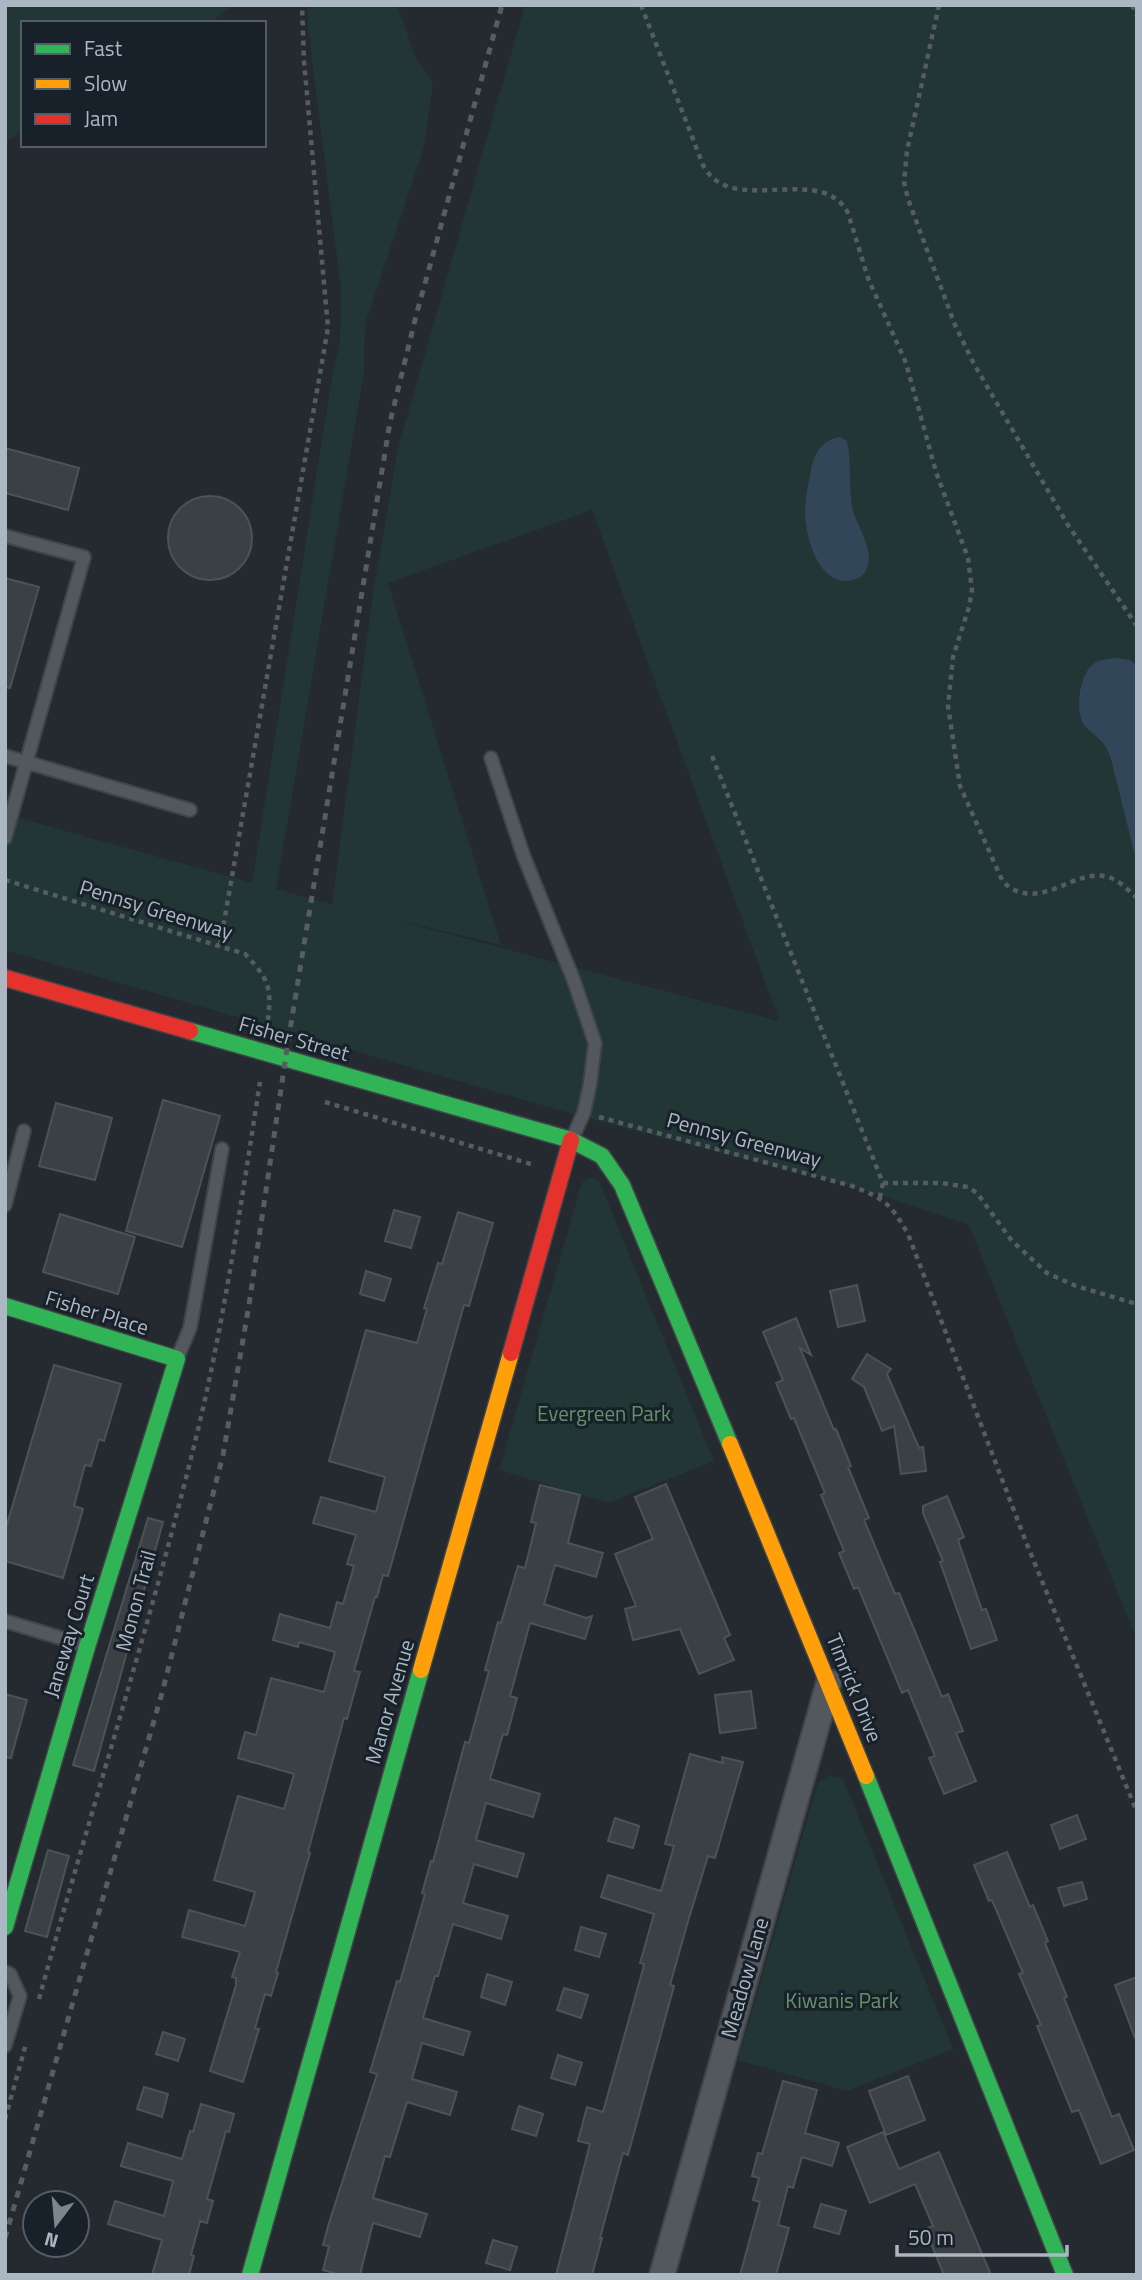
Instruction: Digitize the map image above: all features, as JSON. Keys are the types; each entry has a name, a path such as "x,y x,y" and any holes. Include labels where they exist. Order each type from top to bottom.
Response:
{"street":[{"name":"Fisher Street","path":"5,978 571,1140"},
{"name":"Timrick Drive","path":"571,1140 602,1156 622,1185 829,1682 1065,2275"},
{"name":"Manor Avenue","path":"250,2275 571,1140"},
{"name":"Fisher Place","path":"7,1312 177,1359"},
{"name":"Janeway Court","path":"5,1927 87,1647 177,1359"},
{"name":"Meadow Lane","path":"662,2275 829,1682"}],"lane":[{"path":"5,536 84,557 5,838"},
{"path":"5,756 190,810"},
{"path":"491,758 524,857 574,981 595,1043 584,1112 571,1140"},
{"path":"5,1205 24,1131"},
{"path":"177,1359 190,1328 222,1150"},
{"path":"5,1621 87,1647"},
{"path":"5,1972 9,1974 20,1996 5,2046"}],"path":[{"path":"220,945 328,328 304,61 302,5"},
{"path":"641,5 703,165 713,178 735,188 809,190 825,193 843,204 848,214 868,278 906,363 936,472 968,558 972,590 953,657 948,706 960,786 1003,882 1016,892 1027,895 1102,876 1122,884 1137,898"},
{"path":"939,5 906,151 904,174 908,198 955,325 974,364 1068,525 1137,626"},
{"path":"1132,5 1137,16"},
{"path":"712,756 883,1183 880,1197 897,1213 908,1234 1026,1542 1137,1812"},
{"name":"Pennsy Greenway","path":"5,880 245,954 264,974 270,1002 267,1028"},
{"path":"261,1075 260,1082 271,1086"},
{"name":"Monon Trail","path":"38,2000 195,1442 227,1289 260,1082"},
{"path":"320,1101 541,1167"},
{"name":"Pennsy Greenway","path":"600,1117 852,1186 880,1197"},
{"path":"883,1183 941,1183 968,1187 977,1193 1012,1241 1047,1273 1076,1286 1137,1304"},
{"path":"5,2119 27,2040"}],"green space":[{"path":"5,5 234,5 212,21 21,21 21,133 5,142"},
{"path":"307,5 397,5 416,58 433,83 424,147 365,324 364,372 276,889 332,904 373,593 398,448 525,5 1137,5 1137,1640 969,1225 852,1186 583,1117 5,950 5,814 252,883 340,340 341,289","holes":["592,510 779,1020 384,917 501,945 388,583"]},
{"name":"Evergreen Park","path":"591,1177 599,1181 714,1461 608,1503 499,1470 582,1182"},
{"name":"Kiwanis Park","path":"828,1775 843,1779 953,2049 847,2091 738,2060 817,1785"}],"water":[{"path":"840,437 847,441 853,511 869,557 864,574 857,579 846,581 836,579 821,566 811,545 805,513 814,458 824,444"},
{"path":"1115,658 1130,660 1137,666 1137,864 1111,759 1104,744 1084,725 1080,711 1080,695 1086,673 1095,663"}],"building":[{"path":"5,448 79,468 68,510 5,493"},
{"path":"210,496 226,499 240,508 249,522 252,538 249,554 240,568 226,577 210,580 194,577 180,568 171,554 168,538 171,522 180,508 194,499"},
{"path":"5,578 39,587 10,688 5,687"},
{"path":"163,1100 220,1116 182,1247 126,1231"},
{"path":"56,1103 112,1118 95,1180 39,1166"},
{"path":"394,1210 420,1217 411,1248 385,1241"},
{"path":"458,1212 493,1223 469,1306 464,1305 388,1576 383,1575 375,1597 354,1671 360,1672 347,1719 344,1718 276,1972 278,1973 271,1996 265,1994 255,2028 259,2029 243,2082 210,2071 236,1985 236,1978 232,1977 240,1952 182,1937 189,1910 245,1926 255,1892 214,1880 238,1796 284,1809 294,1774 238,1758 245,1732 256,1735 271,1678 324,1692 335,1652 299,1642 298,1647 273,1640 280,1614 330,1628 337,1602 343,1604 354,1566 347,1564 356,1535 313,1523 321,1497 376,1512 385,1477 329,1461 366,1330 417,1343 427,1309 424,1308 438,1263 442,1264"},
{"path":"60,1214 135,1237 118,1294 43,1272"},
{"path":"366,1271 391,1279 384,1301 360,1294"},
{"path":"857,1285 865,1321 838,1327 830,1291"},
{"path":"796,1318 811,1355 800,1348 851,1466 848,1467 869,1518 864,1520 895,1594 899,1593 942,1697 948,1694 963,1731 956,1733 976,1781 944,1794 929,1758 935,1756 908,1690 902,1693 858,1587 854,1589 839,1553 844,1551 821,1495 825,1493 794,1418 791,1419 776,1383 783,1380 763,1332"},
{"path":"867,1354 891,1369 887,1374 919,1448 923,1447 926,1471 901,1474 894,1426 882,1431 864,1387 852,1379"},
{"path":"54,1365 121,1384 104,1441 99,1439 91,1466 85,1465 74,1506 83,1509 63,1578 5,1561 5,1531"},
{"path":"666,1484 730,1635 724,1638 734,1660 699,1674 680,1629 633,1640 625,1609 636,1606 615,1554 653,1539 635,1497"},
{"path":"540,1485 580,1495 568,1543 603,1553 596,1577 555,1565 544,1604 586,1618 592,1616 585,1639 530,1623 510,1696 517,1698 507,1735 503,1734 490,1779 540,1794 533,1817 486,1803 476,1840 524,1854 517,1877 474,1864 463,1903 508,1916 501,1939 453,1924 423,2018 470,2032 463,2055 422,2043 412,2079 457,2092 450,2115 407,2102 390,2157 385,2156 373,2198 427,2214 420,2237 373,2223 360,2275 341,2275 323,2270 329,2246 323,2245 377,2074 370,2072 397,1981 400,1982 465,1742 469,1743 489,1671 485,1670 498,1622 501,1623 518,1566 525,1568 536,1523 531,1522"},
{"path":"947,1496 964,1537 958,1540 982,1610 986,1609 997,1640 971,1649 940,1562 943,1561 923,1513 923,1506"},
{"path":"148,1518 163,1522 94,1771 73,1765"},
{"path":"751,1691 756,1728 720,1733 715,1695"},
{"path":"5,1694 27,1700 11,1758 5,1757"},
{"path":"690,1754 723,1763 722,1757 743,1762 715,1858 708,1856 689,1918 670,1985 674,1986 628,2155 623,2153 592,2275 556,2275 590,2144 578,2141 587,2107 603,2112 643,1969 644,1964 640,1963 654,1914 601,1897 608,1875 661,1891 674,1846 665,1844"},
{"path":"1077,1815 1086,1839 1060,1849 1051,1825"},
{"path":"615,1818 639,1826 633,1848 608,1841"},
{"path":"48,1850 69,1856 47,1937 25,1931"},
{"path":"1007,1852 1030,1907 1033,1905 1048,1941 1045,1943 1067,1997 1064,1998 1112,2117 1119,2114 1134,2150 1101,2164 1079,2110 1072,2112 1037,2026 1041,2025 1019,1974 1023,1973 974,1865"},
{"path":"1082,1882 1087,1899 1064,1906 1058,1888"},
{"path":"581,1927 606,1934 599,1957 575,1950"},
{"path":"487,1974 512,1982 505,2005 481,1997"},
{"path":"1137,1977 1137,2037 1135,2038 1115,1985"},
{"path":"564,1988 588,1995 581,2018 557,2010"},
{"path":"163,2032 185,2039 178,2061 156,2054"},
{"path":"558,2055 582,2063 575,2085 551,2078"},
{"path":"908,2076 925,2120 886,2135 869,2091"},
{"path":"783,2081 817,2090 805,2133 839,2143 832,2166 802,2157 793,2188 788,2186 778,2225 789,2228 776,2275 740,2275 760,2202 753,2200 759,2178 752,2176 758,2153 762,2154"},
{"path":"144,2087 168,2094 162,2117 137,2109"},
{"path":"201,2104 234,2114 229,2132 226,2131 207,2199 213,2201 207,2223 200,2221 189,2275 152,2275 162,2240 108,2224 115,2201 164,2216 173,2181 121,2166 128,2143 182,2159"},
{"path":"519,2106 543,2114 536,2136 512,2129"},
{"path":"883,2132 899,2169 939,2152 991,2275 944,2275 925,2229 933,2226 915,2184 870,2203 847,2147"},
{"path":"821,2204 846,2211 839,2234 814,2227"},
{"path":"493,2240 517,2247 510,2270 486,2263"}],"railway":[{"path":"5,2238 162,1693 223,1455 390,422 416,316 502,5"}],"traffic: fast":[{"path":"190,1031 571,1140 602,1156 622,1185 730,1444"},
{"path":"5,1306 177,1359 87,1647 5,1927"},
{"path":"250,2275 421,1670"},
{"path":"866,1776 1065,2275"}],"traffic: slow":[{"path":"421,1670 511,1353"},
{"path":"730,1444 866,1776"}],"traffic: jam":[{"path":"5,978 190,1031"},
{"path":"511,1353 571,1140"}]}
